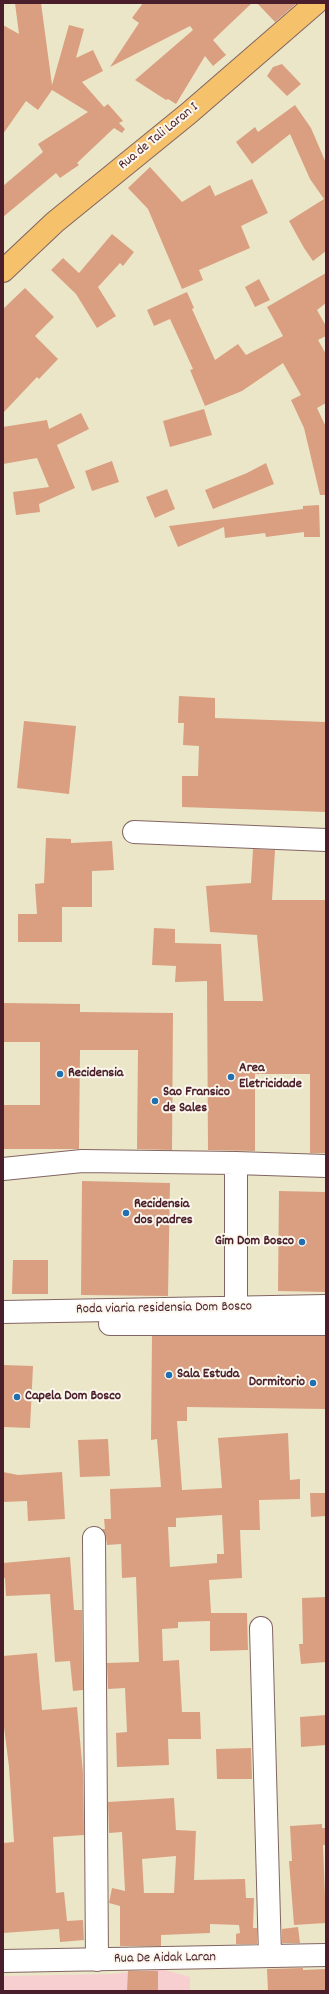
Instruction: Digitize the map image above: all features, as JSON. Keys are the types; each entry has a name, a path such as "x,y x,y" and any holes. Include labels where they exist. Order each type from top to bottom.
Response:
{"main road":[{"name":"Rua de Tali Laran I","path":"3,271 55,222 189,113 316,3"}],"street":[{"path":"134,832 326,840"},
{"path":"3,1169 82,1161 326,1166"},
{"path":"236,1163 236,1316"},
{"name":"Roda viaria residensia Dom Bosco","path":"3,1312 236,1316 326,1306"},
{"path":"3,1325 236,1316 326,1324"},
{"path":"94,1538 97,1960"},
{"path":"261,1628 270,1956"},
{"name":"Rua De Aidak Laran","path":"3,1961 326,1955"}],"shaded area":[{"path":"161,1969 190,1977 190,1991 3,1991 3,1976 110,1974"}],"building":[{"path":"15,3 41,3 52,85 69,25 84,29 76,58 93,50 103,71 82,82 104,107 108,104 123,121 119,123 125,129 122,133 114,128 77,163 79,165 60,178 56,173 3,217 3,186 43,152 38,144 88,112 52,90 38,110 26,101 3,134 3,25 19,34"},
{"path":"143,3 252,3 213,40 226,55 213,66 205,56 176,104 168,99 166,100 135,80 193,30 190,26 110,67 139,23 132,18"},
{"path":"257,3 297,3 275,22"},
{"path":"282,64 301,84 287,96 267,76 273,67"},
{"path":"295,105 311,128 326,163 326,251 313,261 289,221 324,199 310,179 290,134 252,164 236,142 255,127 258,132"},
{"path":"150,167 182,202 210,185 215,196 252,179 268,213 241,226 250,248 199,270 203,280 182,289 148,209 128,188"},
{"path":"112,234 134,252 123,266 120,263 98,287 116,316 97,328 76,294 51,270 63,258 79,273"},
{"path":"326,273 326,303 317,310 326,326 326,336 318,340 326,354 326,403 317,408 326,427 326,495 320,495 304,428 291,400 301,395 283,363 242,391 205,406 190,370 193,369 170,319 154,326 147,310 187,292 194,308 192,309 215,360 238,344 246,355 283,336 267,307"},
{"path":"259,279 270,300 255,307 245,287"},
{"path":"25,288 54,317 35,336 58,359 39,379 37,377 3,413 3,309"},
{"path":"204,409 212,435 170,447 163,421"},
{"path":"81,413 89,429 57,445 75,488 39,504 40,512 16,515 13,492 49,487 37,458 3,464 3,427 47,420 49,429"},
{"path":"112,461 119,482 92,491 85,471"},
{"path":"266,463 274,484 213,509 205,490 247,473"},
{"path":"167,489 175,509 155,518 146,497"},
{"path":"319,505 320,537 304,537 304,532 266,537 265,533 225,538 224,527 178,547 169,526 303,509 303,506"},
{"path":"179,696 215,698 215,718 326,722 326,812 182,807 182,776 198,776 199,746 183,745 184,723 178,723"},
{"path":"24,721 76,726 69,794 17,788"},
{"path":"46,838 71,839 71,843 112,841 114,870 92,871 92,907 62,907 62,942 18,942 18,914 37,914 35,884 44,883"},
{"path":"253,849 275,850 272,900 326,900 326,1153 310,1153 310,1074 255,1074 255,1151 208,1150 207,981 175,982 176,966 152,965 154,928 175,929 175,943 221,944 224,1001 263,1001 257,935 210,932 206,886 251,883"},
{"path":"3,1003 80,1004 80,1012 173,1013 172,1150 137,1149 138,1050 80,1050 79,1149 3,1149 3,1105 40,1105 40,1042 3,1042"},
{"name":"Recidensia dos padres","path":"82,1181 170,1183 168,1296 81,1295"},
{"name":"Gim Dom Bosco","path":"279,1191 326,1192 326,1292 278,1291"},
{"path":"13,1260 48,1260 48,1294 12,1294"},
{"path":"152,1336 326,1336 326,1409 187,1407 187,1421 177,1421 182,1490 222,1488 218,1438 288,1433 290,1480 300,1479 300,1499 259,1500 260,1530 240,1530 242,1578 209,1580 211,1613 247,1613 248,1650 210,1651 210,1621 178,1622 178,1628 162,1629 163,1661 179,1660 182,1712 200,1712 201,1739 168,1739 169,1765 117,1767 116,1733 127,1732 125,1688 108,1689 107,1663 139,1662 136,1577 122,1578 121,1544 107,1545 102,1529 105,1529 104,1519 111,1519 110,1489 161,1487 157,1439 151,1440","holes":["222,1515 224,1554 217,1554 217,1563 170,1567 168,1527 176,1527 176,1518"]},
{"name":"Capela Dom Bosco","path":"3,1365 33,1366 30,1428 3,1427"},
{"path":"108,1439 110,1476 80,1477 78,1440"},
{"path":"3,1472 18,1475 62,1472 65,1519 28,1521 27,1501 3,1502"},
{"path":"310,1493 325,1493 326,1516 311,1517"},
{"path":"70,1557 74,1610 82,1610 83,1690 73,1691 70,1661 55,1662 50,1594 6,1596 5,1578 3,1578 3,1563"},
{"path":"326,1597 326,1662 301,1664 299,1644 303,1644 302,1598"},
{"path":"37,1653 42,1710 77,1707 83,1773 84,1835 53,1837 56,1893 64,1892 67,1921 83,1920 84,1940 60,1942 59,1929 3,1933 3,1843 14,1842 9,1767 3,1719 3,1656"},
{"path":"326,1715 326,1745 301,1747 300,1717"},
{"path":"251,1748 252,1779 217,1779 216,1749"},
{"path":"174,1798 176,1830 196,1831 194,1880 245,1879 246,1898 254,1898 253,1928 257,1928 257,1944 236,1944 236,1934 240,1933 239,1925 210,1924 210,1933 161,1935 161,1946 120,1946 120,1906 109,1903 112,1888 125,1891 122,1832 109,1833 108,1802","holes":["176,1856 174,1893 144,1893 142,1859"]},
{"path":"322,1824 322,1828 326,1828 326,1845 323,1845 326,1923 294,1925 289,1861 292,1861 290,1826"},
{"path":"298,1927 300,1943 282,1943 282,1929"},
{"path":"303,1968 303,1970 326,1969 326,1991 268,1991 267,1969"},
{"path":"128,1971 158,1971 158,1991 127,1991"}],"place":[{"name":"Recidensia","path":"60,1074"},
{"name":"Area Eletricidade","path":"231,1077"},
{"name":"Sao Fransico de Sales","path":"155,1101"},
{"name":"Recidensia dos padres","path":"126,1213"},
{"name":"Gim Dom Bosco","path":"302,1242"},
{"name":"Sala Estuda","path":"169,1375"},
{"name":"Dormitorio","path":"313,1383"},
{"name":"Capela Dom Bosco","path":"17,1397"}]}
